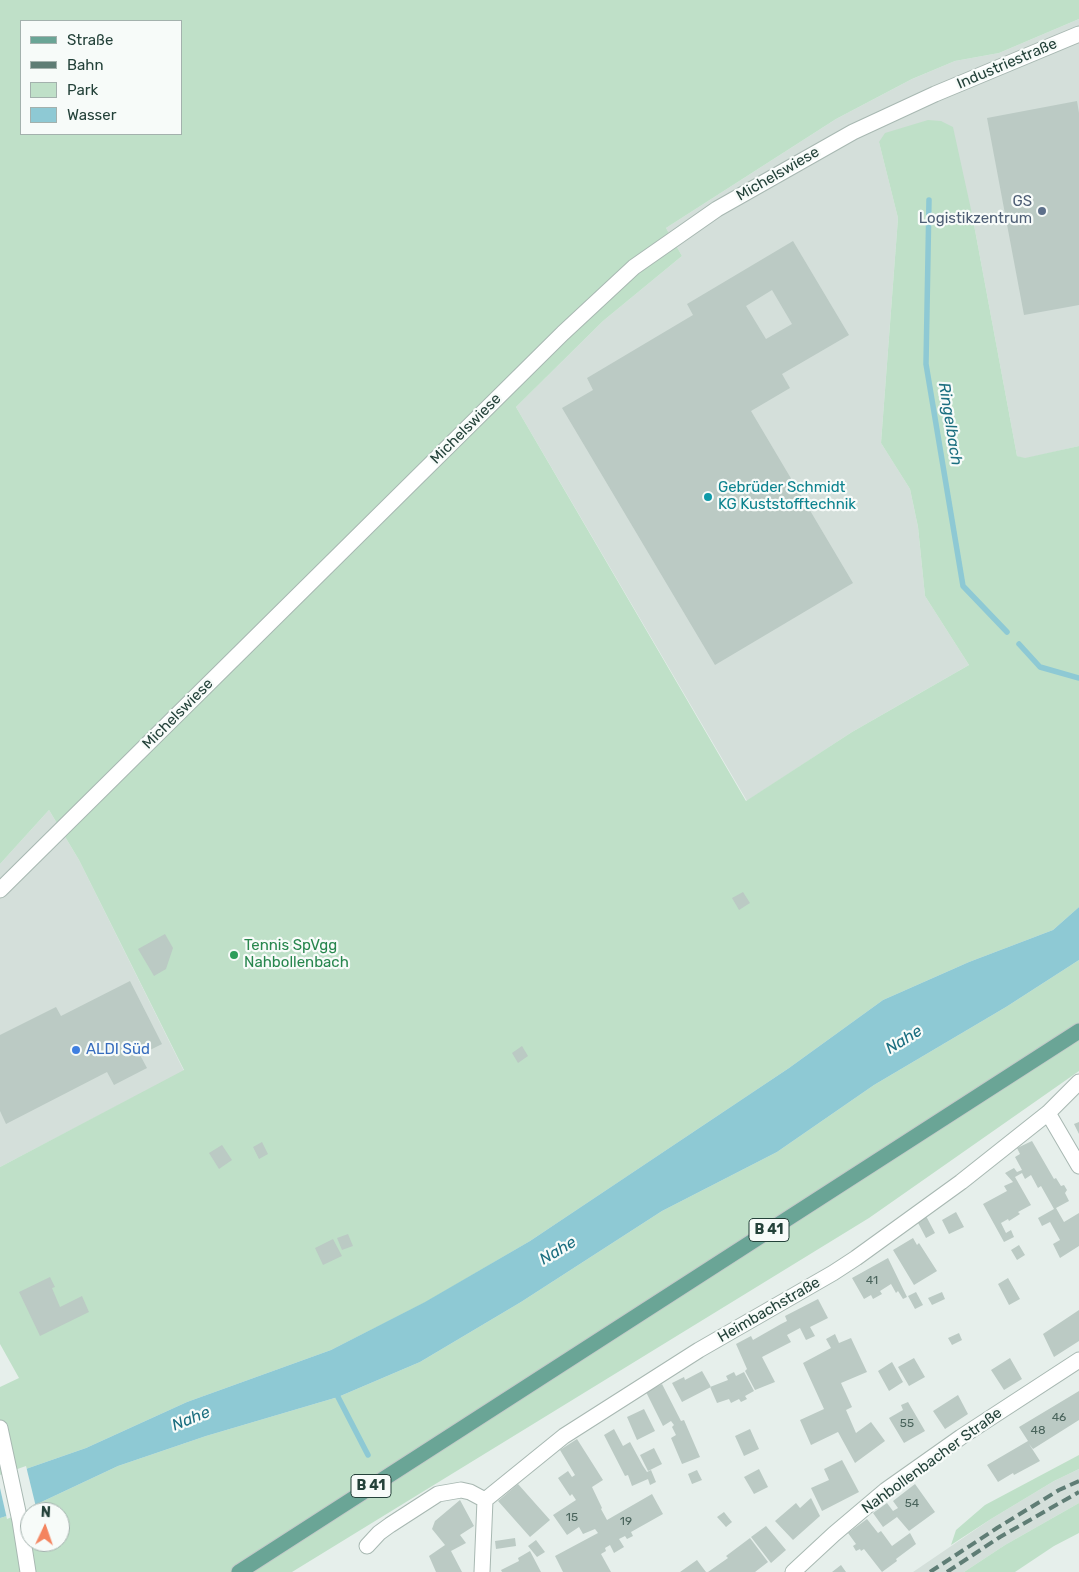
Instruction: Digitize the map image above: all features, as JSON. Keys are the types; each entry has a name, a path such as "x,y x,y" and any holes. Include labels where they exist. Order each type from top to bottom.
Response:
{"main road":[{"name":"B 41","path":"239,1572 1079,1031"}],"street":[{"name":"Industriestraße","path":"935,94 1079,34"},
{"name":"Michelswiese","path":"0,890 562,333 634,267 717,209 853,132 935,94"},
{"name":"Heimbachstraße","path":"485,1500 580,1425 699,1350 856,1258 961,1182 1048,1113 1079,1082"},
{"path":"1048,1113 1079,1166"},
{"name":"Nahbollenbacher Straße","path":"792,1572 886,1490 961,1437 1079,1360"},
{"path":"0,1428 27,1566"},
{"path":"367,1546 379,1533 438,1494 461,1490 470,1492 485,1500 482,1572"}],"shaded area":[{"path":"1079,19 1079,446 1024,459 1017,456 972,214 879,142 898,218 881,443 910,489 918,527 925,596 969,665 852,732 747,801 516,407 603,321 682,256 666,228 836,119 912,79 955,61 999,53"},
{"path":"49,810 79,860 184,1071 0,1167 0,864"},
{"path":"1079,1469 1079,1503 1005,1545 964,1572 913,1572 991,1519 1054,1481"}],"green space":[{"path":"0,0 1079,0 1079,19 999,53 955,61 912,79 836,119 666,228 682,256 603,321 516,407 746,801 852,732 969,665 925,596 918,527 910,489 881,443 898,218 879,142 885,133 928,120 941,121 953,127 972,214 1017,456 1025,458 1079,446 1079,907 1053,930 969,962 883,1000 789,1068 530,1241 426,1302 331,1350 187,1402 86,1448 0,1478 0,1387 19,1378 0,1344 0,1167 184,1070 79,860 49,810 0,864"},
{"path":"1079,960 1079,1071 869,1218 292,1572 0,1572 0,1518 20,1512 20,1552 70,1552 70,1502 41,1502 118,1466 206,1436 338,1397 420,1362 521,1302 662,1211 777,1152 874,1085 1006,1007"},
{"path":"1079,1455 1079,1469 1054,1481 951,1545 956,1530 985,1505"},
{"path":"1079,1503 1079,1533 1054,1546 1015,1572 964,1572 1005,1545"}],"water":[{"name":"Nahe","path":"1079,907 1079,960 1006,1007 874,1085 777,1152 662,1211 521,1302 420,1362 338,1397 206,1436 118,1466 41,1502 20,1502 20,1512 0,1518 0,1478 86,1448 187,1402 331,1350 425,1302 530,1241 789,1068 883,1000 969,962 1053,930"}],"pier":[{"path":"26,1466 35,1502 20,1502 20,1514 7,1519 0,1488 0,1475"}],"building":[{"name":"GS Logistikzentrum","path":"1077,101 1079,113 1079,305 1024,315 987,118"},
{"name":"Gebrüder Schmidt KG Kuststofftechnik","path":"793,241 849,335 782,374 790,388 751,411 853,583 715,665 562,408 593,390 587,378 693,315 687,304","holes":["772,290 792,324 766,339 746,306"]},
{"path":"743,892 750,903 739,910 732,898"},
{"path":"165,934 173,948 166,969 154,976 138,949"},
{"name":"ALDI Süd","path":"130,981 162,1044 140,1055 147,1068 114,1085 107,1072 6,1124 0,1111 0,1035 56,1007 61,1016"},
{"path":"522,1046 528,1056 518,1063 512,1053"},
{"path":"1079,1122 1079,1134 1074,1124"},
{"path":"1032,1141 1054,1179 1056,1178 1061,1186 1064,1185 1067,1190 1065,1193 1069,1201 1056,1208 1064,1222 1079,1213 1079,1246 1060,1258 1053,1244 1060,1240 1050,1222 1042,1226 1038,1218 1054,1209 1041,1186 1038,1188 1031,1175 1025,1179 1022,1173 1015,1177 1031,1205 1018,1212 1020,1214 1009,1221 1008,1219 1001,1223 1006,1233 1011,1230 1014,1237 1004,1242 983,1204 1007,1191 1004,1186 1013,1182 1005,1173 1014,1168 1017,1172 1022,1170 1015,1157 1020,1154 1017,1148"},
{"path":"262,1142 268,1154 259,1159 253,1147"},
{"path":"222,1145 232,1160 219,1169 209,1153"},
{"path":"956,1212 964,1227 949,1234 942,1220"},
{"path":"926,1216 935,1233 926,1238 917,1221"},
{"path":"348,1234 353,1246 342,1250 337,1238"},
{"path":"913,1238 917,1245 919,1243 937,1271 914,1285 893,1250"},
{"path":"333,1239 342,1256 323,1265 315,1248"},
{"path":"1019,1245 1025,1255 1017,1260 1011,1250"},
{"path":"888,1258 907,1297 903,1299 898,1291 896,1293 891,1284 880,1291 882,1294 873,1299 871,1295 864,1299 852,1278"},
{"path":"50,1277 55,1287 52,1288 60,1307 82,1296 89,1312 40,1336 19,1292"},
{"path":"1008,1278 1020,1299 1009,1305 998,1284"},
{"path":"916,1292 923,1305 915,1309 908,1296"},
{"path":"942,1292 945,1299 932,1305 928,1298"},
{"path":"818,1299 828,1318 810,1327 815,1336 806,1340 800,1328 787,1335 791,1342 762,1357 775,1382 755,1390 745,1371 747,1369 736,1344 751,1336 753,1340 787,1321 785,1316"},
{"path":"1079,1310 1079,1341 1054,1357 1043,1334"},
{"path":"959,1333 962,1340 952,1345 948,1338"},
{"path":"835,1334 839,1343 851,1338 867,1372 841,1383 852,1407 846,1410 856,1433 871,1422 885,1441 855,1463 838,1432 811,1445 800,1420 824,1409 803,1363 831,1348 826,1339"},
{"path":"914,1358 925,1377 909,1386 898,1367"},
{"path":"1010,1358 1022,1379 1004,1390 991,1370"},
{"path":"892,1362 903,1382 889,1391 878,1371"},
{"path":"702,1371 711,1387 682,1402 672,1383 684,1377 685,1380"},
{"path":"734,1372 736,1376 744,1372 754,1391 745,1396 747,1399 741,1402 739,1399 731,1403 729,1399 717,1403 710,1387 728,1380 726,1376"},
{"path":"662,1384 681,1421 684,1420 700,1457 682,1464 671,1438 676,1435 672,1427 674,1425 671,1421 663,1426 646,1392"},
{"path":"1079,1391 1079,1420 1033,1449 1029,1444 1040,1461 998,1482 987,1465 1028,1441 1019,1427"},
{"path":"958,1395 968,1414 945,1429 933,1411"},
{"path":"908,1402 925,1431 904,1443 889,1418 903,1410 901,1405"},
{"path":"644,1409 655,1431 637,1440 627,1417"},
{"path":"614,1429 623,1446 630,1442 647,1472 651,1470 656,1482 650,1485 648,1479 632,1486 628,1475 625,1476 604,1435"},
{"path":"750,1429 759,1449 744,1456 735,1436"},
{"path":"577,1439 603,1480 592,1487 607,1520 652,1494 663,1514 631,1532 633,1536 627,1539 625,1536 619,1539 624,1547 614,1553 610,1545 605,1548 606,1551 601,1554 611,1572 563,1572 555,1556 598,1533 595,1529 583,1534 579,1527 567,1535 553,1515 576,1500 572,1494 570,1496 558,1478 568,1471 572,1477 575,1475 560,1450"},
{"path":"654,1448 662,1464 648,1471 640,1455"},
{"path":"842,1460 859,1492 822,1511 811,1488 829,1480 824,1469"},
{"path":"759,1469 768,1487 754,1494 744,1477"},
{"path":"697,1470 702,1480 692,1484 688,1474"},
{"path":"518,1484 550,1520 530,1537 498,1501"},
{"path":"915,1484 935,1512 909,1531 897,1517 883,1527 873,1513 887,1503 893,1511 898,1508 893,1501"},
{"path":"811,1498 820,1516 793,1540 775,1521 796,1503 800,1508"},
{"path":"460,1500 474,1526 460,1535 466,1543 451,1551 462,1572 436,1572 429,1556 445,1545 432,1529 435,1521"},
{"path":"724,1512 732,1522 726,1527 717,1517"},
{"path":"867,1519 878,1533 881,1531 892,1546 910,1533 916,1544 882,1572 864,1549 856,1551 853,1546 856,1544 848,1533"},
{"path":"766,1526 786,1550 771,1563 751,1537"},
{"path":"515,1538 516,1546 496,1549 495,1541"},
{"path":"750,1538 768,1562 755,1572 708,1572 728,1558 726,1556"},
{"path":"536,1540 545,1552 537,1557 528,1546"},
{"path":"530,1551 541,1572 502,1572 501,1570 519,1561 518,1558"},
{"path":"697,1560 706,1572 680,1572"},
{"path":"841,1565 846,1572 832,1572"}],"waterway":[{"name":"Ringelbach","path":"929,200 926,364 963,586 1007,632"},
{"name":"Ringelbach","path":"1019,644 1040,667 1079,678"},
{"path":"338,1397 368,1455"}],"railway":[{"path":"930,1572 1059,1490 1079,1481"},
{"path":"947,1572 1000,1537 1079,1492"}],"place":[{"name":"GS Logistikzentrum","path":"1042,211"},
{"name":"Gebrüder Schmidt KG Kuststofftechnik","path":"708,497"},
{"name":"Tennis SpVgg Nahbollenbach","path":"234,955"},
{"name":"ALDI Süd","path":"76,1050"}]}
